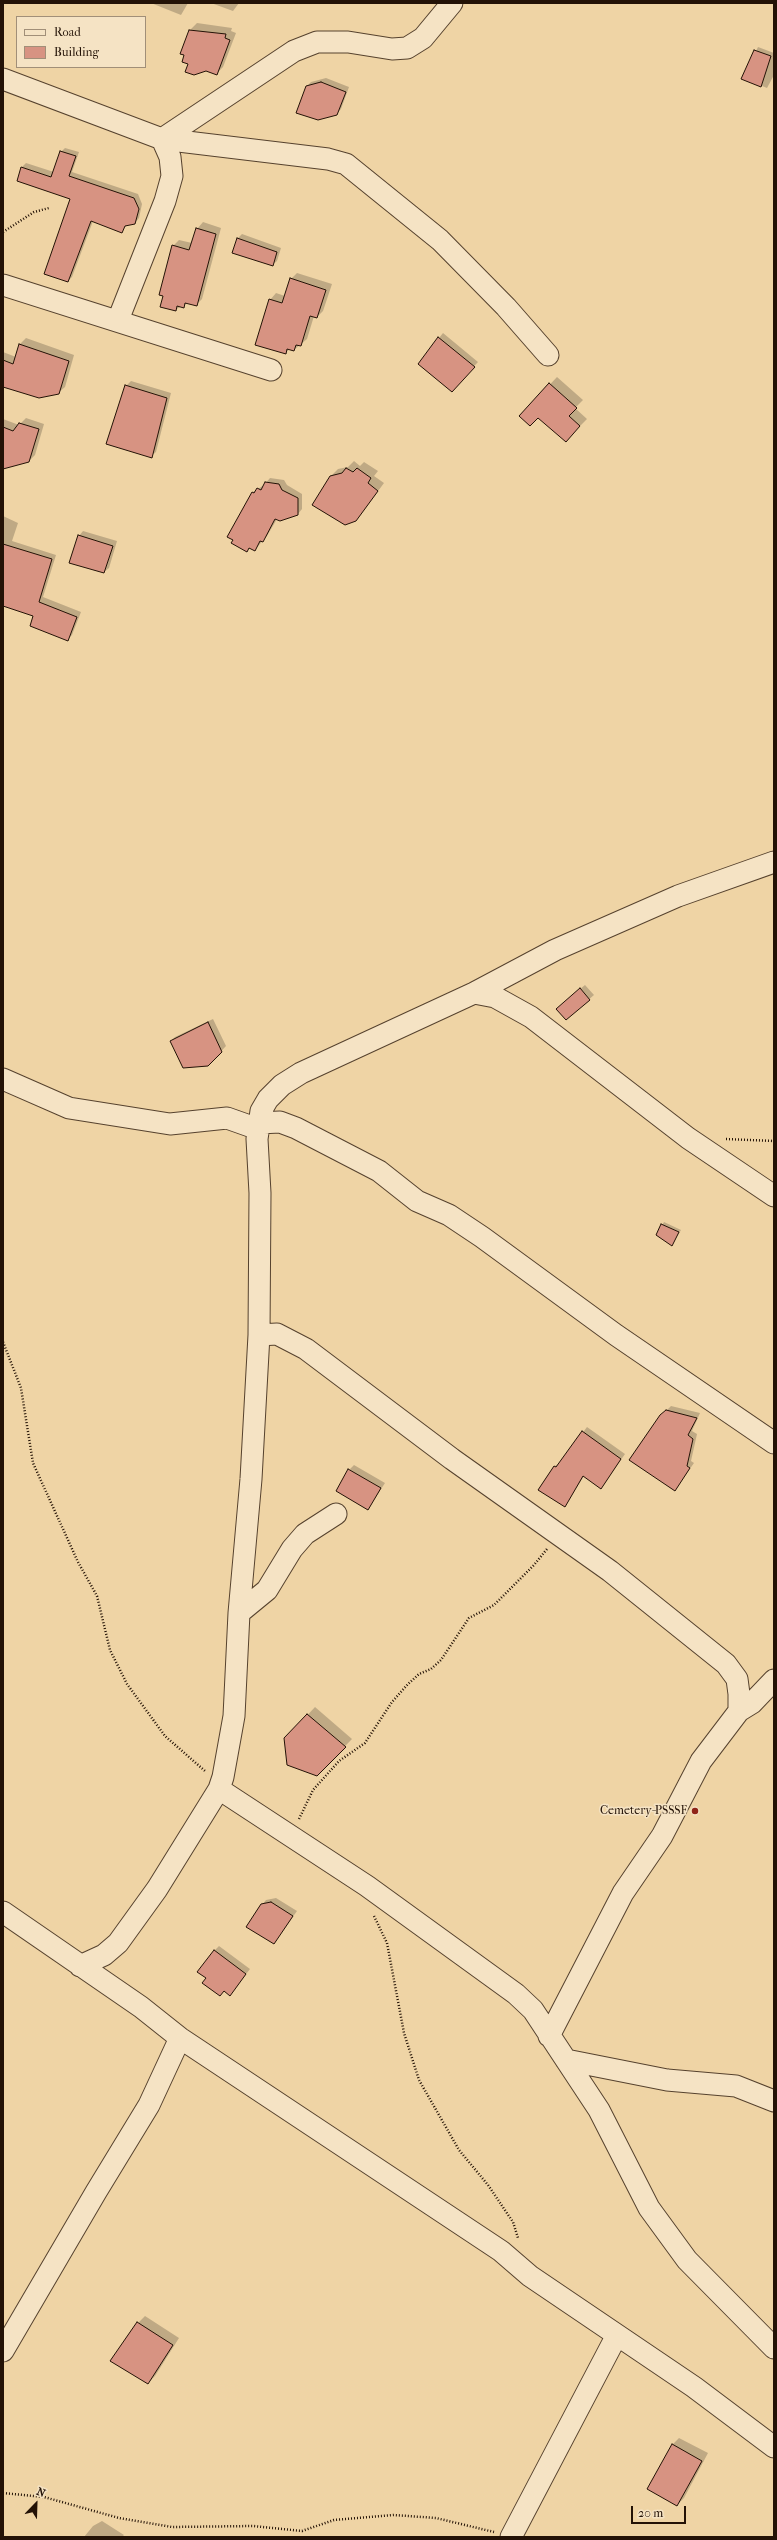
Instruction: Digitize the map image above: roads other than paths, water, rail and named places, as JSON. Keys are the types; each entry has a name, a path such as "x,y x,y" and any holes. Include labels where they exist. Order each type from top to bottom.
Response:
{"street":[{"path":"162,139 294,51 317,42 348,42 392,49 407,48 423,38 452,3"},
{"path":"3,79 162,139 328,159 346,164 440,240 506,307 548,355"},
{"path":"118,320 172,176 170,157 162,139"},
{"path":"3,285 118,320 271,370"},
{"path":"80,1966 104,1954 118,1943 157,1889 221,1783 234,1716 239,1613 251,1480 259,1335 260,1193 258,1126 261,1111 274,1091 301,1073 474,993 556,950 615,922 678,896 774,862"},
{"path":"474,993 495,997 531,1017 688,1138 774,1196"},
{"path":"3,1079 68,1108 170,1124 227,1118 258,1126 280,1122 296,1128 379,1171 417,1201 449,1216 482,1237 616,1335 774,1443"},
{"path":"259,1335 277,1334 306,1349 452,1459 610,1571 726,1664 736,1679 740,1694 739,1711"},
{"path":"239,1613 267,1590 292,1549 304,1534 336,1514"},
{"path":"549,2036 623,1893 662,1836 708,1749 739,1711 752,1703 774,1680"},
{"path":"221,1783 292,1837 367,1886 516,1994 533,2010 599,2110 649,2208 687,2260 774,2348"},
{"path":"3,1912 140,2007 180,2038 501,2251 530,2276 617,2336 694,2386 774,2447"},
{"path":"3,2351 149,2105 180,2038"},
{"path":"566,2060 667,2080 736,2086 774,2101"},
{"path":"512,2537 617,2336"}],"place":[{"name":"Cemetery-PSSSF","path":"695,1811"}]}
